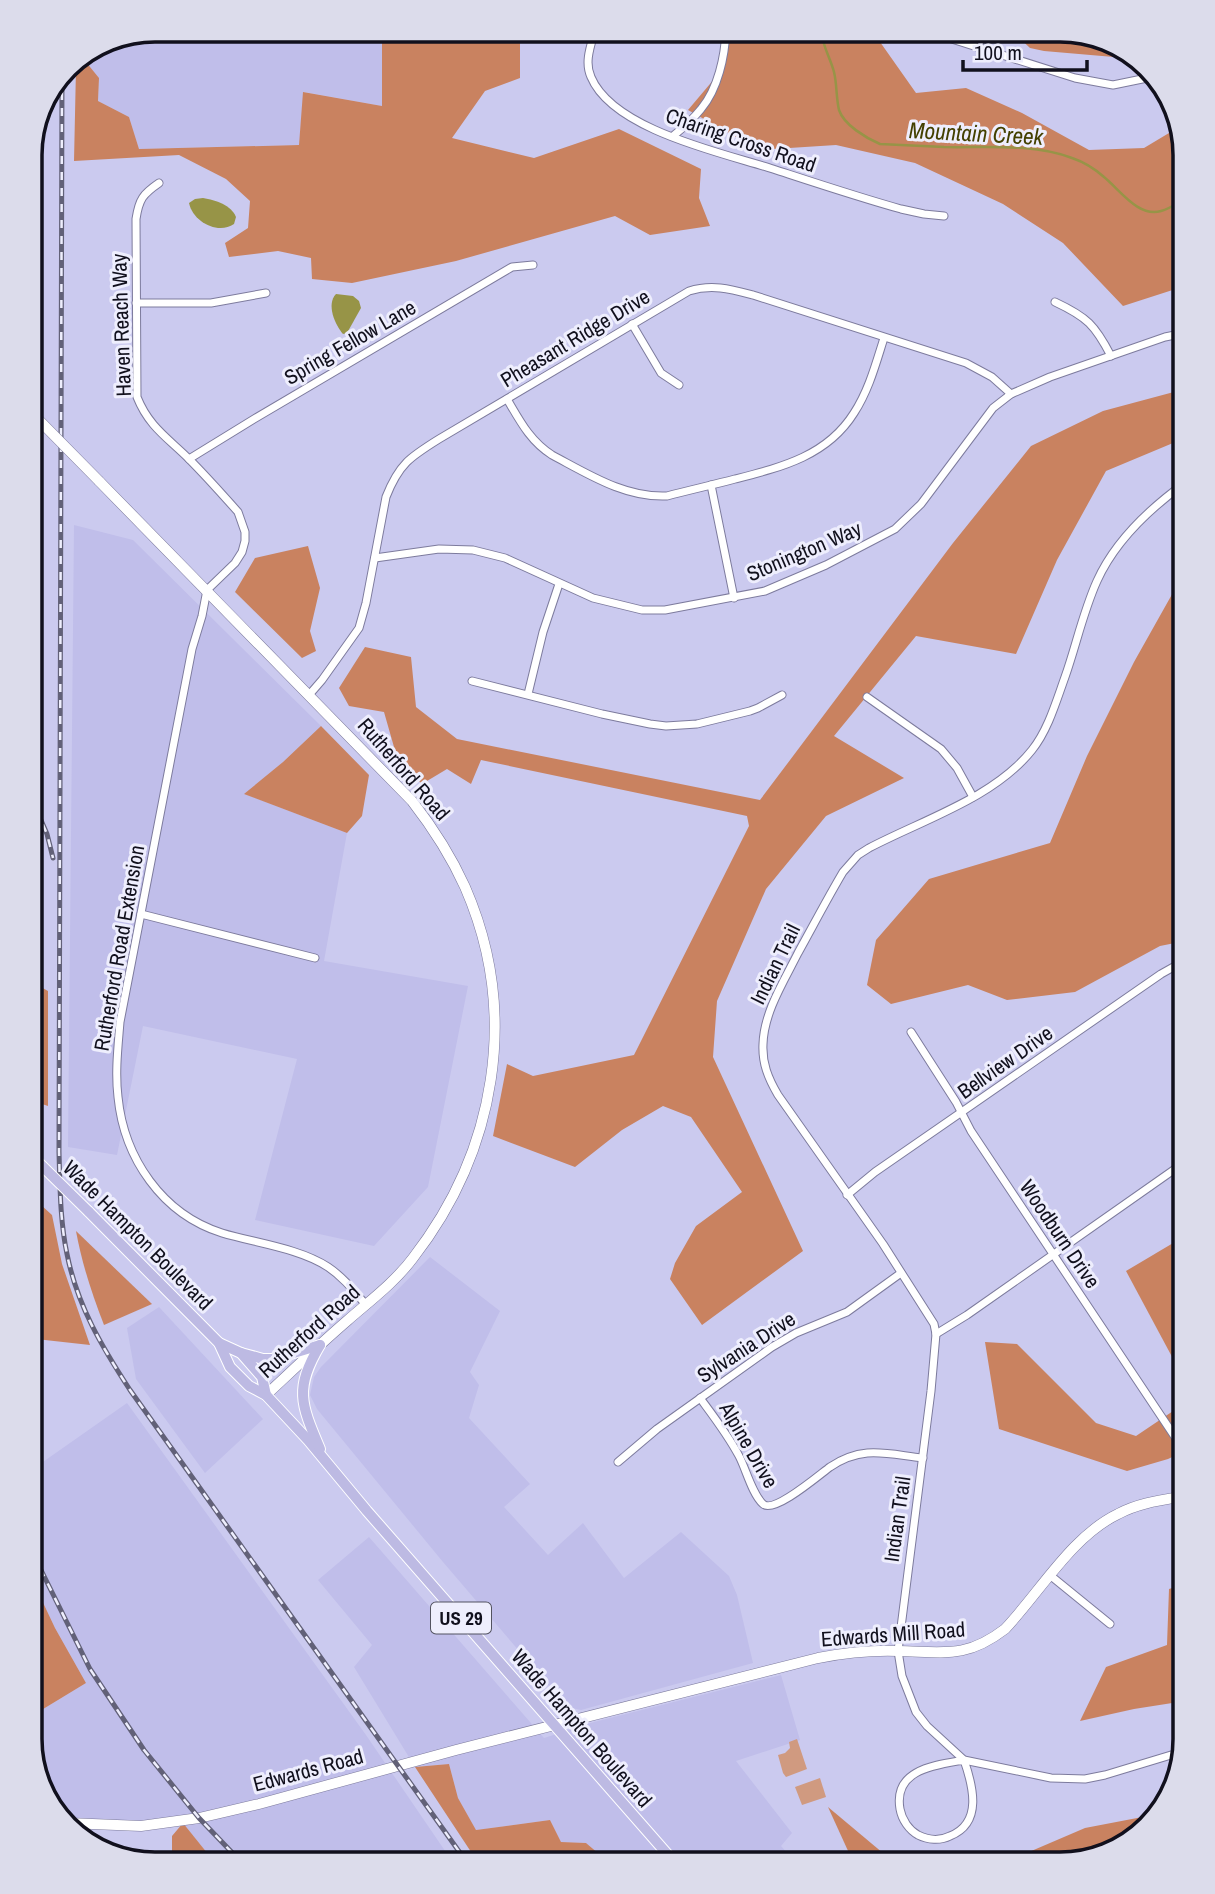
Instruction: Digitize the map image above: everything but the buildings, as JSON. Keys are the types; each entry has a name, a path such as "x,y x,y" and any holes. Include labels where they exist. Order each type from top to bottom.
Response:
{"main road":[{"name":"Wade Hampton Boulevard","path":"42,1166 219,1343 230,1367 249,1386 266,1395 326,1461 665,1852"},
{"name":"Wade Hampton Boulevard","path":"219,1343 241,1353 261,1377 266,1395"},
{"path":"241,1353 274,1359 320,1345"},
{"path":"320,1345 308,1366 303,1382 303,1394 306,1413 326,1461"}],"street":[{"name":"Charing Cross Road","path":"592,42 588,67 599,90 629,116 655,130 716,153 901,209 924,215 944,216"},
{"path":"673,136 699,112 712,93 724,42"},
{"path":"961,42 1075,78 1113,85 1143,79"},
{"name":"Haven Reach Way","path":"159,183 145,193 138,204 136,219 137,397 143,412 157,429 238,512 245,532 242,552 235,563 206,590"},
{"name":"Spring Fellow Lane","path":"189,459 512,267 533,265"},
{"name":"Pheasant Ridge Drive","path":"309,695 359,628 386,497 403,465 414,454 688,291 720,287 753,295 980,369 1012,394"},
{"path":"136,303 211,303 266,293"},
{"path":"1055,302 1086,318 1111,356"},
{"path":"632,324 661,373 679,385"},
{"name":"Stonington Way","path":"375,558 439,549 473,550 505,558 593,598 642,610 665,610 765,592 859,549 895,529 921,505 993,408 1012,394 1050,377 1173,335"},
{"path":"507,399 530,437 540,447 616,487 654,497 667,496 784,466 808,456 828,443 859,406 873,375 884,338"},
{"name":"Rutherford Road","path":"42,423 407,795 438,837 466,888 486,955 492,991 494,1033 490,1088 479,1135 463,1177 445,1213 412,1259 382,1292 266,1395"},
{"path":"711,485 734,598"},
{"name":"Indian Trail","path":"964,1760 927,1726 916,1712 902,1676 898,1651 936,1334 932,1318 770,1081 762,1046 767,1020 786,977 826,901 850,863 869,848 988,789 1028,756 1038,742 1060,690 1102,571 1131,530 1173,492"},
{"path":"528,694 543,632 559,584"},
{"name":"Rutherford Road Extension","path":"206,590 120,1023 117,1071 122,1123 141,1168 163,1198 191,1219 220,1233 317,1261 340,1276 366,1305"},
{"path":"472,681 602,714 666,726 697,724 758,709 782,695"},
{"path":"867,697 941,748 957,768 973,797"},
{"path":"141,914 316,958"},
{"name":"Bellview Drive","path":"847,1195 875,1172 1173,967"},
{"name":"Woodburn Drive","path":"911,1032 971,1131 1173,1434"},
{"path":"936,1334 968,1315 1173,1170"},
{"name":"Sylvania Drive","path":"618,1462 657,1429 772,1347 796,1333 847,1311 901,1273"},
{"name":"Alpine Drive","path":"700,1398 734,1446 764,1505 783,1501 852,1455 873,1452 923,1458"},
{"name":"Edwards Mill Road","path":"554,1725 818,1658 860,1652 949,1653 982,1645 1005,1629 1085,1536 1115,1515 1142,1504 1173,1498"},
{"path":"1051,1576 1110,1624"},
{"name":"Edwards Road","path":"81,1824 141,1826 200,1818 554,1725"},
{"path":"964,1760 973,1795 967,1823 954,1834 942,1839 929,1839 915,1833 905,1823 900,1809 900,1795 905,1782 921,1769 964,1760 1028,1773 1085,1779 1172,1755"}],"shaded area":[{"path":"382,42 382,106 304,92 299,145 139,149 129,117 98,101 99,78 88,65 119,48 140,43"},
{"path":"382,42 520,42 520,78 485,91 452,138 534,158 619,129 701,169 699,198 710,226 650,235 615,216 456,261 352,283 312,279 311,258 278,251 229,257 225,243 248,228 250,201 226,179 179,155 74,161 76,75 88,65 99,78 98,101 129,117 139,149 299,145 303,92 382,106"},
{"path":"725,42 880,42 916,93 966,88 1022,113 1089,150 1144,148 1171,132 1173,290 1123,306 1063,243 1003,204 915,163 836,145 759,150 688,110 715,78"},
{"path":"1024,42 1067,42 1096,48 1116,57 1044,51 1030,48"},
{"path":"203,198 231,209 236,217 234,224 214,227 195,216 189,203"},
{"path":"336,294 353,296 359,301 361,308 347,333 343,334 332,309"},
{"path":"1173,392 1173,443 1106,471 1057,560 1016,654 916,636 834,736 904,778 826,816 766,889 717,1001 713,1057 803,1251 702,1325 670,1279 675,1263 696,1226 742,1192 691,1117 663,1106 622,1130 575,1167 493,1136 507,1064 533,1076 634,1055 749,826 747,816 481,760 471,784 447,769 422,784 398,761 384,712 349,706 339,688 365,647 411,657 416,707 457,739 760,800 953,543 1031,446 1103,411"},
{"path":"74,525 133,540 321,726 245,794 347,833 324,961 468,986 428,1187 374,1246 255,1220 297,1059 143,1026 117,1155 68,1147"},
{"path":"308,546 320,588 310,631 316,651 302,658 235,592 255,558"},
{"path":"1173,593 1173,943 1160,946 1075,992 1007,1000 968,985 891,1004 867,985 876,940 929,879 1050,843 1087,756 1134,662"},
{"path":"321,726 369,775 362,816 347,833 244,794"},
{"path":"42,988 48,991 48,1106 42,1104"},
{"path":"42,1206 52,1215 62,1264 90,1345 42,1340"},
{"path":"76,1231 152,1304 104,1325 88,1279"},
{"path":"1173,1243 1173,1359 1126,1271"},
{"path":"430,1257 500,1311 470,1372 479,1385 469,1418 530,1484 504,1507 548,1555 583,1523 624,1578 681,1532 729,1576 737,1595 753,1663 581,1710 567,1707 317,1409 310,1395 314,1377 321,1367"},
{"path":"159,1307 263,1419 205,1473 136,1379 127,1328"},
{"path":"985,1342 1017,1344 1096,1423 1136,1436 1173,1411 1173,1457 1127,1471 999,1429"},
{"path":"127,1403 366,1735 446,1852 206,1852 183,1823 80,1823 61,1802 54,1789 43,1754 42,1710 86,1683 42,1600 42,1463"},
{"path":"369,1537 544,1738 594,1722 781,1675 800,1740 736,1761 792,1833 781,1846 786,1852 597,1852 586,1843 561,1842 550,1820 476,1830 458,1798 449,1764 415,1767 354,1667 372,1645 318,1580"},
{"path":"1173,1588 1173,1703 1080,1721 1106,1667 1167,1645 1169,1589"},
{"path":"42,1600 55,1628 86,1683 42,1710"},
{"path":"797,1739 807,1769 786,1777 778,1755 785,1753 790,1748 789,1742"},
{"path":"449,1764 458,1798 476,1830 550,1820 561,1842 586,1843 597,1852 471,1852 415,1767"},
{"path":"820,1778 826,1797 802,1805 795,1787"},
{"path":"828,1807 882,1852 849,1852"},
{"path":"1141,1817 1123,1833 1089,1848 1029,1852 1085,1828"},
{"path":"183,1823 206,1852 172,1852 172,1836"}],"waterway":[{"name":"Mountain Creek","path":"823,42 834,72 842,116 856,130 880,144 1009,147 1057,153 1089,166 1138,207 1153,212 1173,205"}],"railway":[{"path":"62,91 59,1152 62,1216 71,1273 92,1325 130,1390 459,1852"},
{"path":"42,823 53,858"},
{"path":"42,1572 90,1669 144,1750 199,1818 232,1852"}]}
